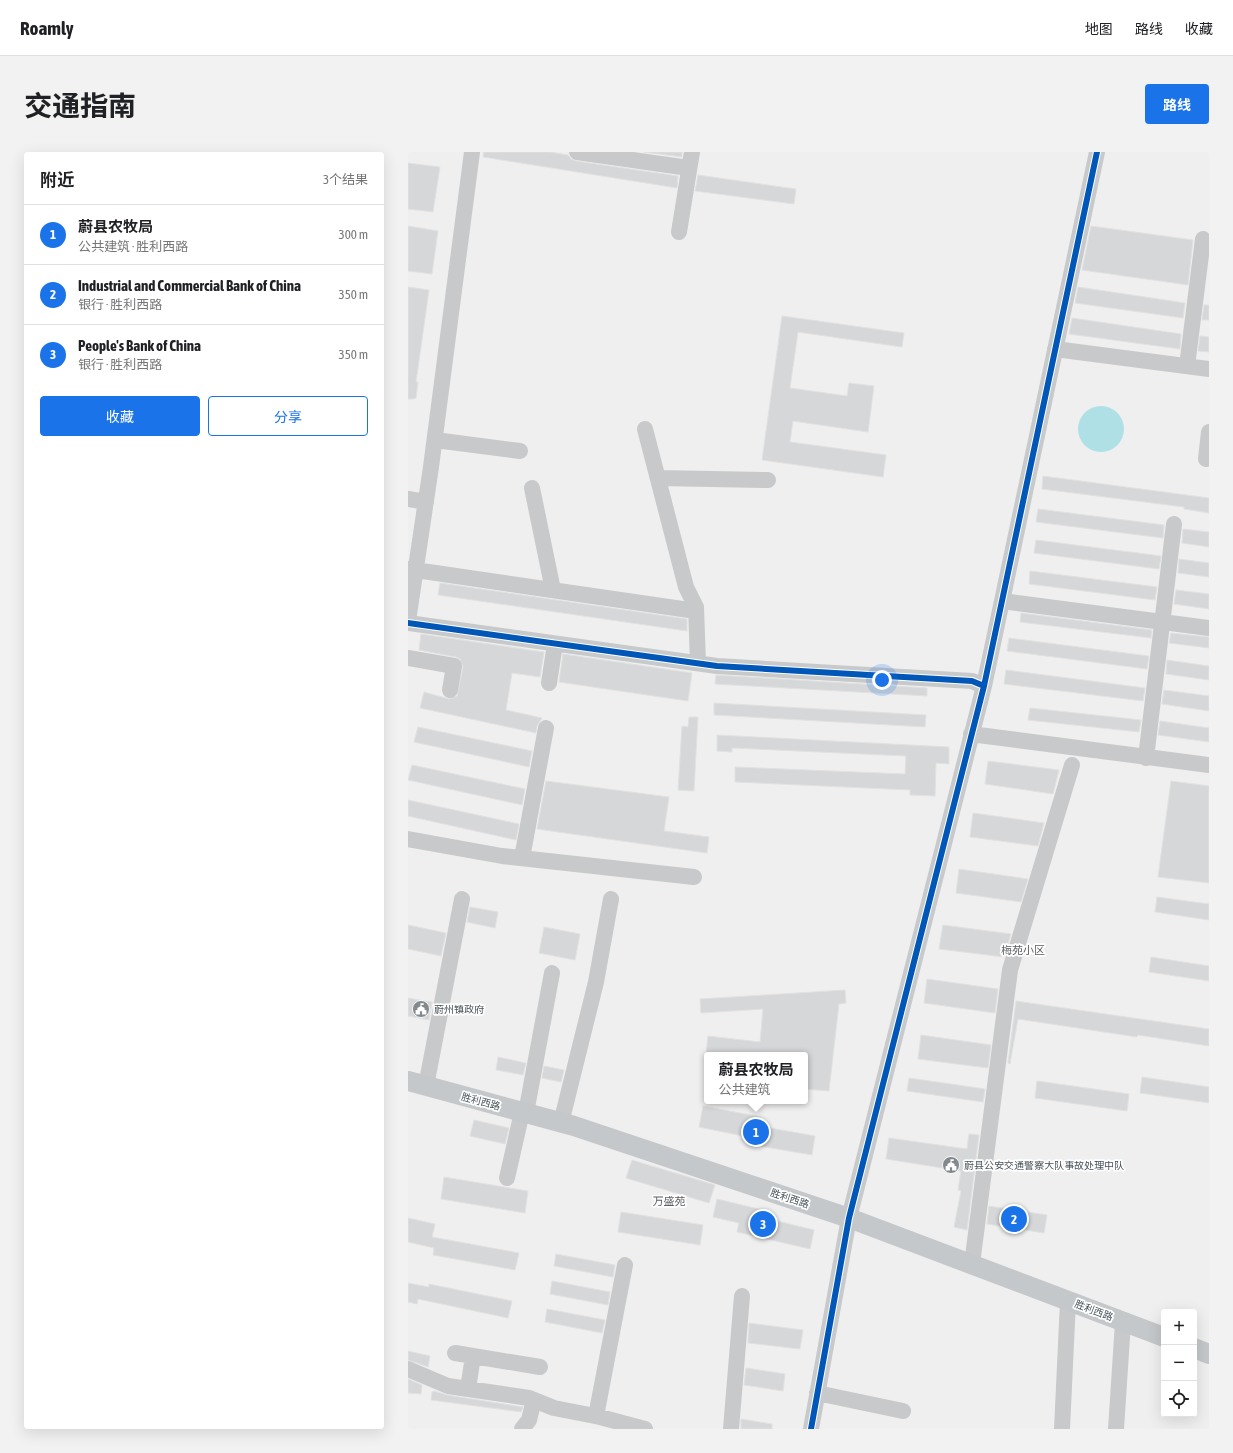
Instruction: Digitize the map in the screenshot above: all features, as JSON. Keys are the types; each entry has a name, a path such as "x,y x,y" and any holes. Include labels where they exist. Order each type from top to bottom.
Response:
{"main road":[{"name":"胜利西路","path":"417,1084 561,1123 849,1218 1161,1336"},
{"path":"1197,1349 1209,1354"}],"street":[{"path":"472,152 435,440 426,502 412,570 408,622 718,666 972,681 984,686"},
{"path":"577,152 689,168"},
{"path":"678,232 692,152"},
{"path":"811,1429 849,1218 984,686 1098,152"},
{"path":"1187,366 1203,239"},
{"path":"1055,349 1209,370"},
{"path":"645,429 686,587 696,611 698,663"},
{"path":"1206,460 1209,432"},
{"path":"435,440 520,452"},
{"path":"658,478 768,480"},
{"path":"532,488 553,590"},
{"path":"408,499 426,502"},
{"path":"1146,758 1174,524"},
{"path":"412,570 696,611"},
{"path":"1002,601 1209,628"},
{"path":"549,683 555,644"},
{"path":"408,658 454,666 450,690"},
{"path":"522,858 546,728"},
{"path":"971,734 1209,765"},
{"path":"972,1264 1010,970 1072,765"},
{"path":"408,839 522,858 694,877"},
{"path":"417,1084 462,899"},
{"path":"561,1123 596,982 611,899"},
{"path":"508,1178 524,1113 552,973"},
{"path":"596,1416 625,1265"},
{"path":"731,1429 742,1296"},
{"path":"1062,1429 1068,1301"},
{"path":"1116,1429 1123,1322"},
{"path":"455,1353 540,1367"},
{"path":"468,1389 473,1356"},
{"path":"408,1370 448,1386 534,1400 554,1408 596,1416 645,1429"},
{"path":"817,1393 903,1411"},
{"path":"522,1429 529,1420 534,1400"}],"water":[{"path":"1097,406 1105,406 1114,410 1120,416 1124,429 1120,442 1114,448 1105,452 1097,452 1088,448 1082,442 1078,433 1078,425 1082,416 1088,410"}],"building":[{"path":"484,152 550,152 568,155 571,159 576,161 678,176 677,188 483,157"},
{"path":"644,152 682,152 682,157"},
{"path":"408,163 440,167 433,212 408,209"},
{"path":"698,175 796,189 794,204 695,191"},
{"path":"408,226 438,231 432,274 408,271"},
{"path":"1091,226 1193,240 1188,285 1082,270"},
{"path":"408,287 429,290 416,382 418,382 416,398 413,399 408,399"},
{"path":"1078,287 1185,303 1183,318 1075,303"},
{"path":"1204,305 1209,305 1209,320 1202,320"},
{"path":"782,316 904,333 902,347 798,332 790,388 847,396 849,383 874,386 868,432 793,421 790,442 886,455 883,477 762,460"},
{"path":"1072,318 1181,334 1180,349 1069,334"},
{"path":"1200,336 1209,337 1209,352 1198,351"},
{"path":"1043,476 1209,498 1209,513 1184,509 1184,507 1042,489"},
{"path":"1038,509 1164,525 1163,538 1036,522"},
{"path":"1183,529 1209,532 1209,547 1182,543"},
{"path":"1036,540 1161,556 1159,569 1034,553"},
{"path":"1179,559 1209,563 1209,577 1178,573"},
{"path":"1030,571 1157,587 1155,600 1029,584"},
{"path":"440,583 687,619 687,631 438,595"},
{"path":"1176,590 1209,594 1209,609 1174,604"},
{"path":"1021,613 1152,630 1151,638 1020,622"},
{"path":"1171,633 1209,637 1209,648 1169,643"},
{"path":"421,634 544,652 540,677 512,673 506,710 542,718 537,726 536,733 420,708 424,692 449,699 457,696 463,667 460,659 456,657 419,650"},
{"path":"1009,638 1149,656 1147,669 1007,651"},
{"path":"563,654 692,673 688,701 559,682"},
{"path":"1167,660 1209,666 1209,680 1166,674"},
{"path":"1006,670 1145,688 1143,701 1004,684"},
{"path":"716,675 927,688 927,696 715,684"},
{"path":"1164,690 1209,696 1209,711 1162,704"},
{"path":"714,703 926,715 925,727 714,715"},
{"path":"1030,708 1141,720 1139,732 1028,720"},
{"path":"689,717 698,717 694,791 678,790 682,726 688,727"},
{"path":"1160,721 1209,728 1209,742 1158,735"},
{"path":"418,727 532,751 529,767 414,742"},
{"path":"717,735 949,747 949,764 936,763 935,796 910,795 910,790 735,782 735,767 905,774 906,756 732,748 732,752 717,751"},
{"path":"988,761 1059,770 1053,794 985,784"},
{"path":"412,765 525,789 522,805 408,780"},
{"path":"546,781 669,797 664,831 709,837 707,853 537,829"},
{"path":"1171,781 1209,786 1209,883 1158,877"},
{"path":"408,800 519,824 516,840 408,816"},
{"path":"973,813 1044,823 1038,846 970,837"},
{"path":"959,869 1028,879 1021,902 956,893"},
{"path":"1157,897 1209,904 1209,920 1155,912"},
{"path":"470,907 498,912 495,928 467,922"},
{"path":"408,925 446,933 441,956 408,949"},
{"path":"943,925 1011,934 1004,957 939,949"},
{"path":"544,927 580,934 575,960 539,953"},
{"path":"1151,957 1209,966 1209,981 1149,972"},
{"path":"927,979 998,989 995,1013 924,1003"},
{"path":"845,990 846,1003 839,1004 829,1091 808,1089 808,1052 706,1052 708,1036 760,1042 763,1009 701,1013 700,999"},
{"name":"蔚州镇政府","path":"408,998 432,1002 429,1020 408,1016"},
{"path":"1016,1001 1209,1029 1209,1046 1018,1019 1010,1064 1008,1063"},
{"path":"921,1035 991,1045 988,1068 918,1059"},
{"path":"498,1057 526,1063 523,1075 496,1070"},
{"path":"544,1066 564,1070 561,1082 542,1078"},
{"path":"1142,1077 1209,1087 1209,1103 1140,1093"},
{"path":"909,1078 985,1089 983,1102 907,1091"},
{"path":"1037,1081 1129,1094 1127,1111 1035,1098"},
{"path":"703,1106 761,1117 759,1126 815,1136 812,1155 754,1145 755,1142 742,1140 743,1136 699,1127"},
{"path":"474,1120 509,1128 505,1144 470,1136"},
{"name":"蔚县公安交通警察大队事故处理中队","path":"969,1134 979,1135 967,1230 954,1227 961,1191 958,1190 961,1171 886,1159 889,1138 967,1149"},
{"path":"632,1160 715,1185 709,1203 626,1178"},
{"path":"444,1177 528,1191 525,1213 441,1199"},
{"path":"717,1199 771,1212 769,1219 814,1230 810,1249 737,1232 739,1223 713,1217"},
{"path":"989,1206 1047,1215 1044,1233 987,1224"},
{"path":"621,1212 703,1225 700,1245 618,1232"},
{"path":"408,1218 435,1224 432,1237 519,1253 515,1270 433,1255 434,1248 408,1242"},
{"path":"556,1254 615,1265 613,1277 554,1266"},
{"path":"552,1281 610,1292 608,1305 550,1294"},
{"path":"408,1283 429,1287 429,1284 512,1301 508,1318 418,1299 417,1304 408,1302"},
{"path":"547,1309 605,1320 602,1333 545,1322"},
{"path":"749,1323 803,1330 800,1349 748,1343"},
{"path":"408,1351 430,1356 428,1367 408,1360"},
{"path":"746,1368 785,1374 783,1391 744,1385"},
{"path":"408,1379 422,1385 421,1394 408,1393"},
{"path":"434,1391 447,1395 523,1407 521,1412 431,1400 432,1392"},
{"path":"741,1419 772,1424 772,1429 741,1429"}],"cycle path":[{"path":"811,1429 849,1218 984,686 1097,152"},
{"path":"408,623 717,666 972,681 984,686"}],"place":[{"name":"蔚州镇政府","path":"421,1009"},
{"name":"蔚县农牧局","path":"756,1132"},
{"name":"蔚县公安交通警察大队事故处理中队","path":"951,1165"},
{"name":"Industrial and Commercial Bank of China","path":"1014,1219"},
{"name":"People's Bank of China","path":"763,1224"}],"district":[{"name":"梅苑小区","path":"1023,950"},
{"name":"万盛苑","path":"669,1201"}]}
